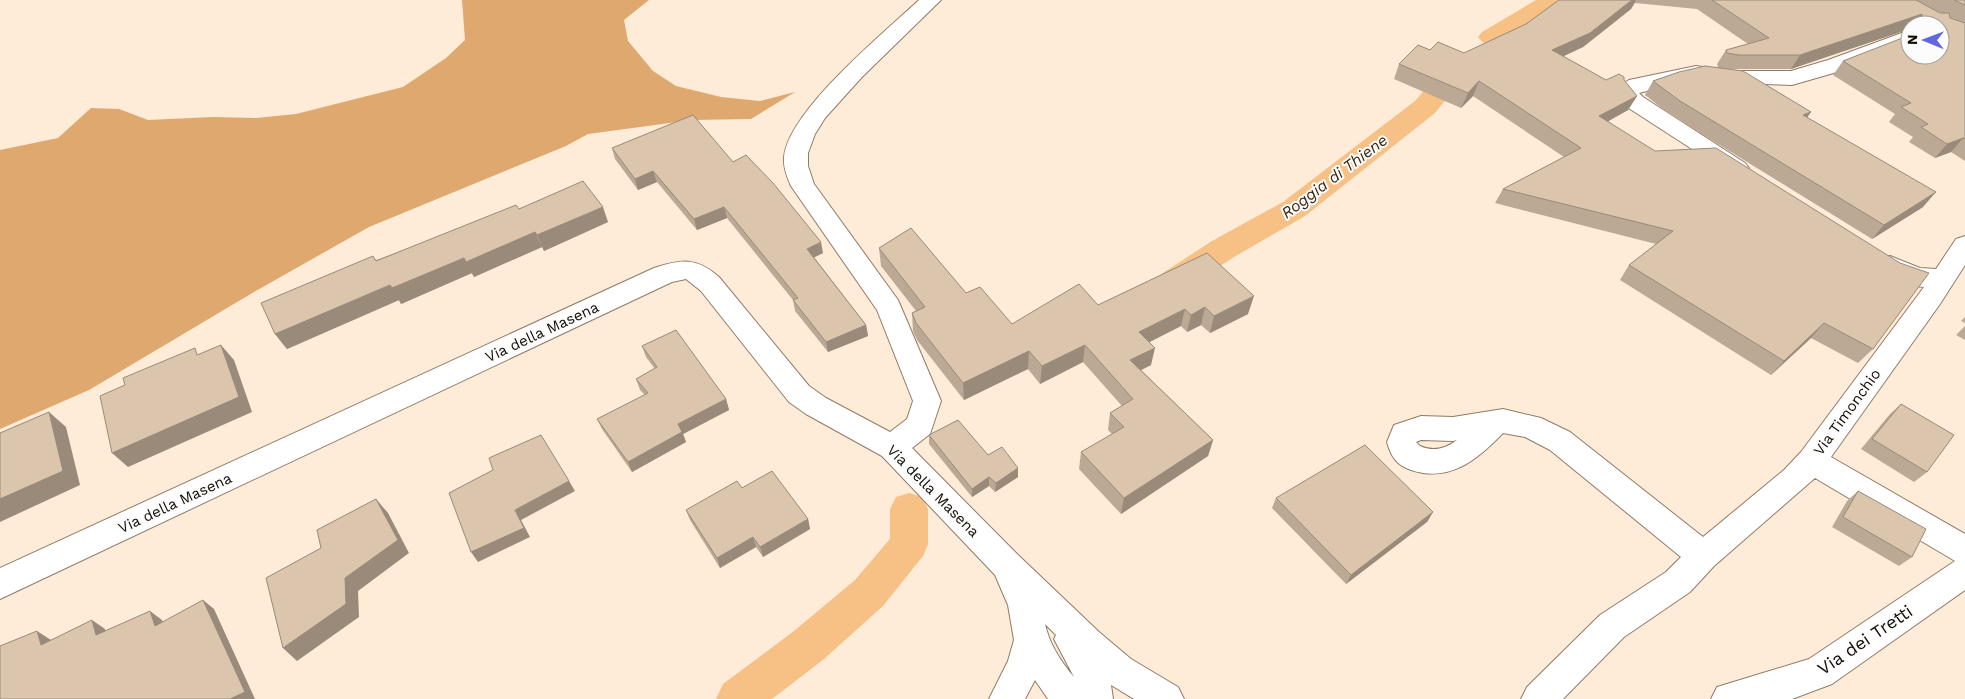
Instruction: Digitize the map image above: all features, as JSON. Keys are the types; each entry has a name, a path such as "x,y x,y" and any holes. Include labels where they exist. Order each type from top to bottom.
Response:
{"street":[{"path":"892,447 920,426 927,401 889,307 803,186 797,172 795,156 799,141 820,109 864,63 931,0"},
{"path":"1755,180 1634,102 1628,94 1630,89 1636,85 1696,72 1730,77 1792,78 1836,65 1900,40"},
{"name":"Via Timonchio","path":"1539,699 1612,626 1678,582 1703,556 1795,479 1812,462 1943,279 1965,245"},
{"path":"1871,253 1896,269 1916,277 1943,279"},
{"name":"Via della Masena","path":"0,584 654,279 681,269 697,273 710,284 799,394 816,406 892,447 1087,644 1119,671 1166,699"},
{"path":"1494,423 1503,421 1516,422 1531,426 1560,442 1703,556"},
{"path":"1812,462 1965,551"},
{"name":"Via della Masena","path":"1006,564 1025,605 1032,640 1054,680 1070,699"},
{"name":"Via dei Tretti","path":"1729,699 1784,685 1820,672 1965,572"},
{"name":"Via della Masena","path":"1048,604 1088,664 1094,686 1095,699"},
{"name":"Via della Masena","path":"1007,699 1024,666 1032,640"}],"shaded area":[{"path":"462,0 649,0 624,20 628,41 653,71 676,86 721,97 760,101 795,92 751,119 692,120 588,134 566,146 369,227 254,292 89,390 0,429 0,150 58,138 91,108 119,109 148,120 213,117 256,118 296,114 403,87 446,58 465,40"}],"building":[{"path":"1559,0 1632,0 1590,33 1552,50 1606,80 1619,74 1624,77 1624,80 1637,96 1599,116 1655,151 1716,148 1900,263 1929,273 1873,349 1824,323 1784,361 1629,265 1673,231 1503,189 1581,148 1479,81 1468,93 1399,64 1418,45 1430,50 1438,42 1464,53 1526,24"},
{"path":"1712,0 1916,0 1940,13 1949,13 1949,15 1900,15 1900,21 1800,55 1739,55 1727,53 1726,50 1769,38"},
{"path":"1954,0 1965,0 1965,5"},
{"path":"1950,18 1965,23 1965,139 1947,144 1921,127 1928,124 1901,107 1911,103 1843,61 1900,39 1900,65 1950,65"},
{"path":"1705,66 1743,71 1811,112 1803,115 1936,192 1884,225 1680,101 1653,81"},
{"path":"693,115 733,162 746,155 773,183 821,242 807,249 866,325 826,342 793,300 798,298 724,207 694,219 653,171 635,179 612,148"},
{"path":"583,181 603,207 537,235 535,232 466,262 464,258 392,288 390,285 275,334 261,303 373,256 376,261 516,205 519,209"},
{"path":"911,228 966,293 980,287 1012,324 1079,284 1098,305 1207,253 1254,296 1214,316 1205,307 1191,315 1185,309 1139,332 1155,348 1130,360 1213,440 1124,498 1081,452 1124,427 1110,413 1133,399 1085,345 1042,366 1029,351 963,383 916,323 912,313 925,307 879,248"},
{"path":"676,330 726,399 678,424 682,432 628,462 597,419 648,393 636,379 657,367 642,346"},
{"path":"221,345 239,397 112,453 100,396 125,385 123,378 195,348 197,355"},
{"path":"1901,404 1954,435 1927,472 1872,439"},
{"path":"49,412 63,471 0,499 0,433"},
{"path":"958,420 988,455 1002,447 1018,468 996,483 989,477 972,489 929,435"},
{"path":"541,435 569,481 515,510 524,528 471,552 449,493 493,470 489,458"},
{"path":"1365,445 1433,512 1351,575 1276,498"},
{"path":"772,471 808,519 760,547 753,537 717,558 686,510 737,481 742,488"},
{"path":"1858,491 1926,529 1912,557 1843,517"},
{"path":"376,499 398,540 345,578 346,604 283,648 266,578 321,548 317,530"},
{"path":"203,600 245,692 230,699 0,699 0,646 37,631 41,645 92,620 96,635 150,611 155,626"}],"waterway":[{"name":"Roggia di Thiene","path":"1491,37 1553,0"},
{"name":"Roggia di Thiene","path":"1174,281 1223,249 1294,209 1425,107 1464,61"},
{"name":"Roggia di Thiene","path":"738,699 809,645 869,593 909,544 909,509"}]}
